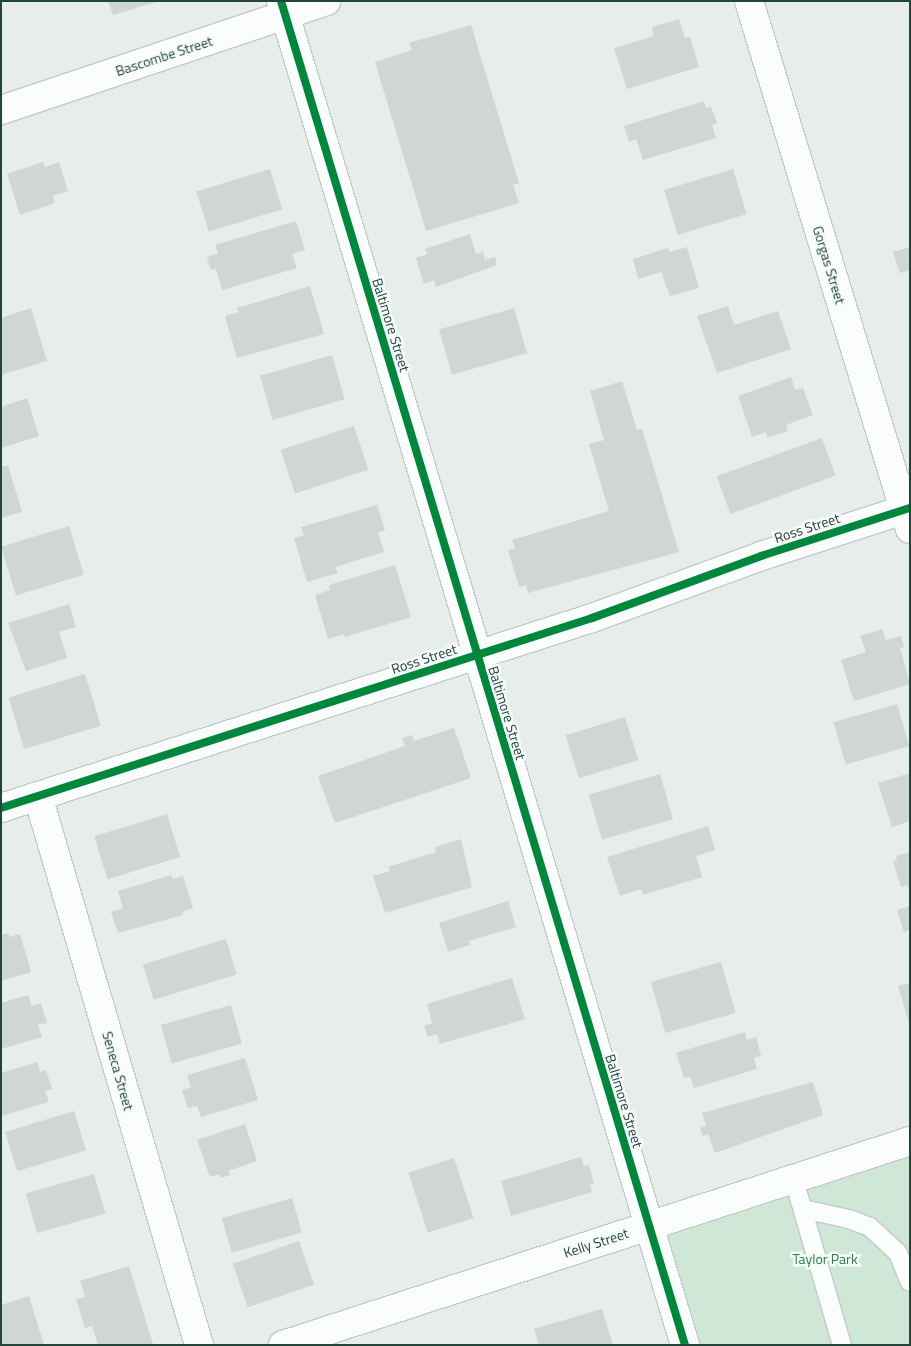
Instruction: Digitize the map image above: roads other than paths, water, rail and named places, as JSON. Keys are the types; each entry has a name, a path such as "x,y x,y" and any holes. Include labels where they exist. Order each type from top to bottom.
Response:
{"street":[{"name":"Bascombe Street","path":"1,110 283,8 326,1"},
{"name":"Gorgas Street","path":"749,1 908,516"},
{"name":"Baltimore Street","path":"283,8 685,1345"},
{"name":"Ross Street","path":"1,808 592,618 761,556 908,516"},
{"name":"Seneca Street","path":"38,796 199,1345"},
{"name":"Kelly Street","path":"291,1344 910,1141"}],"lane":[{"path":"794,1180 842,1345"},
{"path":"802,1209 848,1219 870,1227 898,1253 910,1282"}],"park label":[{"name":"Taylor Park","path":"825,1259"}]}
